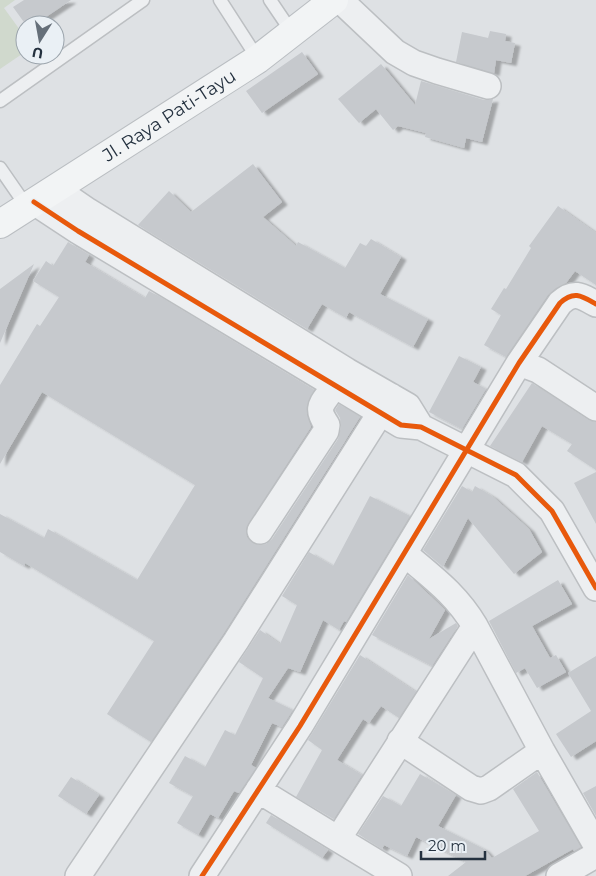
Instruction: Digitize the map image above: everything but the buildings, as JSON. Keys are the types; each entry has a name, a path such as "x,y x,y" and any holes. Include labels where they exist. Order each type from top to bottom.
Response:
{"main road":[{"name":"Jl. Raya Pati-Tayu","path":"0,224 258,59 293,34 334,0"}],"street":[{"path":"340,0 395,52 414,63 437,72 488,86"},
{"path":"39,200 78,231 386,405 401,425 420,427 516,476 552,511 596,588"},
{"path":"202,876 300,726 519,363 560,303 566,297 574,294 596,304"},
{"path":"519,363 538,370 596,408"},
{"path":"316,364 334,386 386,405"},
{"path":"260,531 326,431 327,425 320,414 320,408 334,386"},
{"path":"78,876 236,641 386,405"},
{"path":"405,554 448,591 464,608 542,752 596,845"},
{"path":"338,839 474,626"},
{"path":"400,741 471,788 481,791 489,788 542,752"},
{"path":"258,790 399,876"},
{"path":"560,876 596,855"}],"lane":[{"path":"0,100 143,0"},
{"path":"220,0 258,59"},
{"path":"270,0 293,34"},
{"path":"0,168 39,200"}],"shaded area":[{"path":"0,0 15,0 4,8 15,23 15,59 0,69"}],"cycle path":[{"path":"34,202 78,231 401,425 421,427 516,475 552,511 596,588"},
{"path":"202,876 300,726 519,363 560,303 574,295 596,304"}]}
